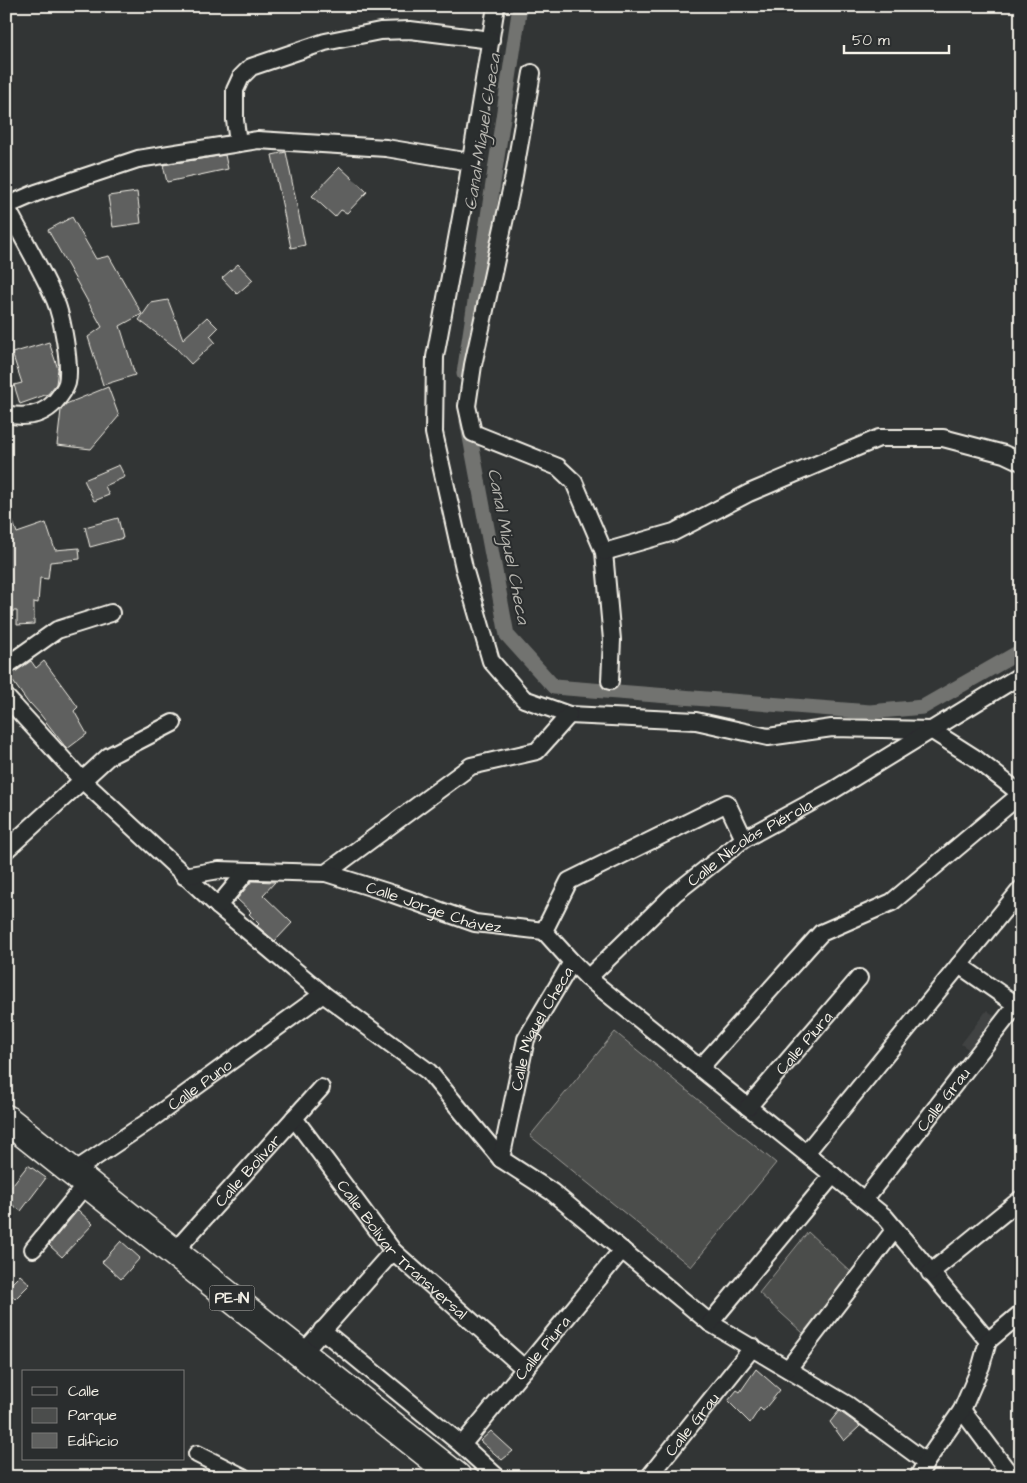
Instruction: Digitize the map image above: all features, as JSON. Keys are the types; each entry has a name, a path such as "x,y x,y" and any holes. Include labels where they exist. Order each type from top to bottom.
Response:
{"highway":[{"name":"PE-1N","path":"6,1119 456,1477"}],"street":[{"path":"496,6 471,162 435,357 434,433 464,568 491,661 524,699 569,716 696,721 768,737 832,728 931,730 975,758 1021,794 892,902 821,933 700,1068"},
{"path":"238,143 235,120 235,90 241,77 251,67 325,42 380,31 410,30 491,40"},
{"path":"532,73 513,181 473,365 467,406 473,433 558,468 574,482 604,552 612,640 610,681"},
{"path":"6,414 20,417 45,410 59,398 65,389 67,380 65,338 56,302 6,206 36,193 138,159 258,140 386,148 471,162"},
{"path":"604,552 674,532 749,493 879,438 943,438 1004,454 1021,462"},
{"path":"6,666 57,630 111,613"},
{"name":"Calle Nicolás Piérola","path":"588,978 674,894 744,839 832,791 1021,675"},
{"path":"6,697 82,780 213,902 323,994 429,1072 501,1159 552,1192 710,1323 848,1405 926,1462"},
{"path":"326,873 471,766 537,751 569,716"},
{"path":"6,850 109,756 173,723"},
{"path":"544,931 569,881 727,803 744,839"},
{"path":"213,902 207,884 213,872 219,870"},
{"name":"Calle Jorge Chávez","path":"184,876 219,870 326,873 475,923 544,931"},
{"path":"213,902 246,871"},
{"path":"806,1153 1021,889"},
{"name":"Calle Miguel Checa","path":"501,1159 526,1039 572,962 544,931"},
{"path":"572,962 588,978 885,1217 988,1341"},
{"path":"959,965 1019,1004"},
{"name":"Calle Piura","path":"748,1107 859,978"},
{"name":"Calle Puno","path":"33,1249 80,1178 146,1123 323,994"},
{"name":"Calle Grau","path":"864,1200 1019,1004"},
{"name":"Calle Bolivar","path":"174,1252 321,1088"},
{"name":"Calle Bolivar Transversal","path":"294,1118 393,1250 526,1368"},
{"path":"710,1323 833,1175"},
{"path":"930,1273 1021,1199"},
{"path":"788,1368 895,1229"},
{"path":"302,1354 393,1250"},
{"name":"Calle Piura","path":"462,1445 622,1250"},
{"path":"918,1477 926,1462 962,1410 982,1366 988,1341 1021,1313"},
{"path":"322,1330 462,1445 497,1477"},
{"name":"Calle Grau","path":"649,1477 753,1347"},
{"path":"962,1410 1012,1477"},
{"path":"197,1454 243,1477"}],"shaded area":[{"path":"987,1010 997,1018 971,1051 961,1044"}],"green space":[{"path":"615,1032 776,1163 691,1267 530,1136"},
{"path":"808,1232 851,1272 803,1333 759,1293"}],"building":[{"path":"286,152 305,245 291,248 272,155"},
{"path":"225,155 228,169 167,182 163,165"},
{"path":"340,167 367,192 347,213 341,210 335,217 312,196"},
{"path":"137,192 141,223 113,227 108,196"},
{"path":"72,217 96,259 109,256 142,314 120,326 135,375 103,385 88,337 102,327 48,230"},
{"path":"238,264 253,280 237,294 222,278"},
{"path":"168,300 183,339 207,317 218,328 210,336 215,342 191,364 176,348 139,320 151,303"},
{"path":"49,342 58,369 56,384 48,394 20,404 14,385 22,383 12,353"},
{"path":"108,387 119,416 91,449 57,445 61,410 66,404"},
{"path":"119,465 125,477 105,486 109,495 94,501 84,480"},
{"path":"6,508 8,508 17,533 46,523 55,550 79,548 80,559 50,562 48,579 40,578 38,603 34,602 34,624 17,625 17,611 6,611"},
{"path":"118,518 123,538 90,547 85,527"},
{"path":"31,661 36,668 44,661 78,707 74,711 87,734 67,749 40,714 29,704 9,676"},
{"path":"252,881 275,882 263,895 292,923 275,941 257,926 259,924 249,914 251,912 237,899"},
{"path":"28,1165 46,1178 21,1211 6,1200 6,1193"},
{"path":"78,1210 93,1224 62,1257 49,1245"},
{"path":"121,1241 140,1258 121,1279 102,1262"},
{"path":"20,1275 30,1284 15,1299 6,1289"},
{"path":"756,1369 780,1390 763,1411 760,1408 750,1423 728,1401 737,1390 740,1392"},
{"path":"839,1411 860,1426 844,1441 830,1422"},
{"path":"491,1431 513,1451 502,1460 480,1441"}],"waterway":[{"name":"Canal Miguel Checa","path":"464,374 520,6"},
{"name":"Canal Miguel Checa","path":"467,421 507,635 554,687 870,712 923,707 1021,651"}]}
